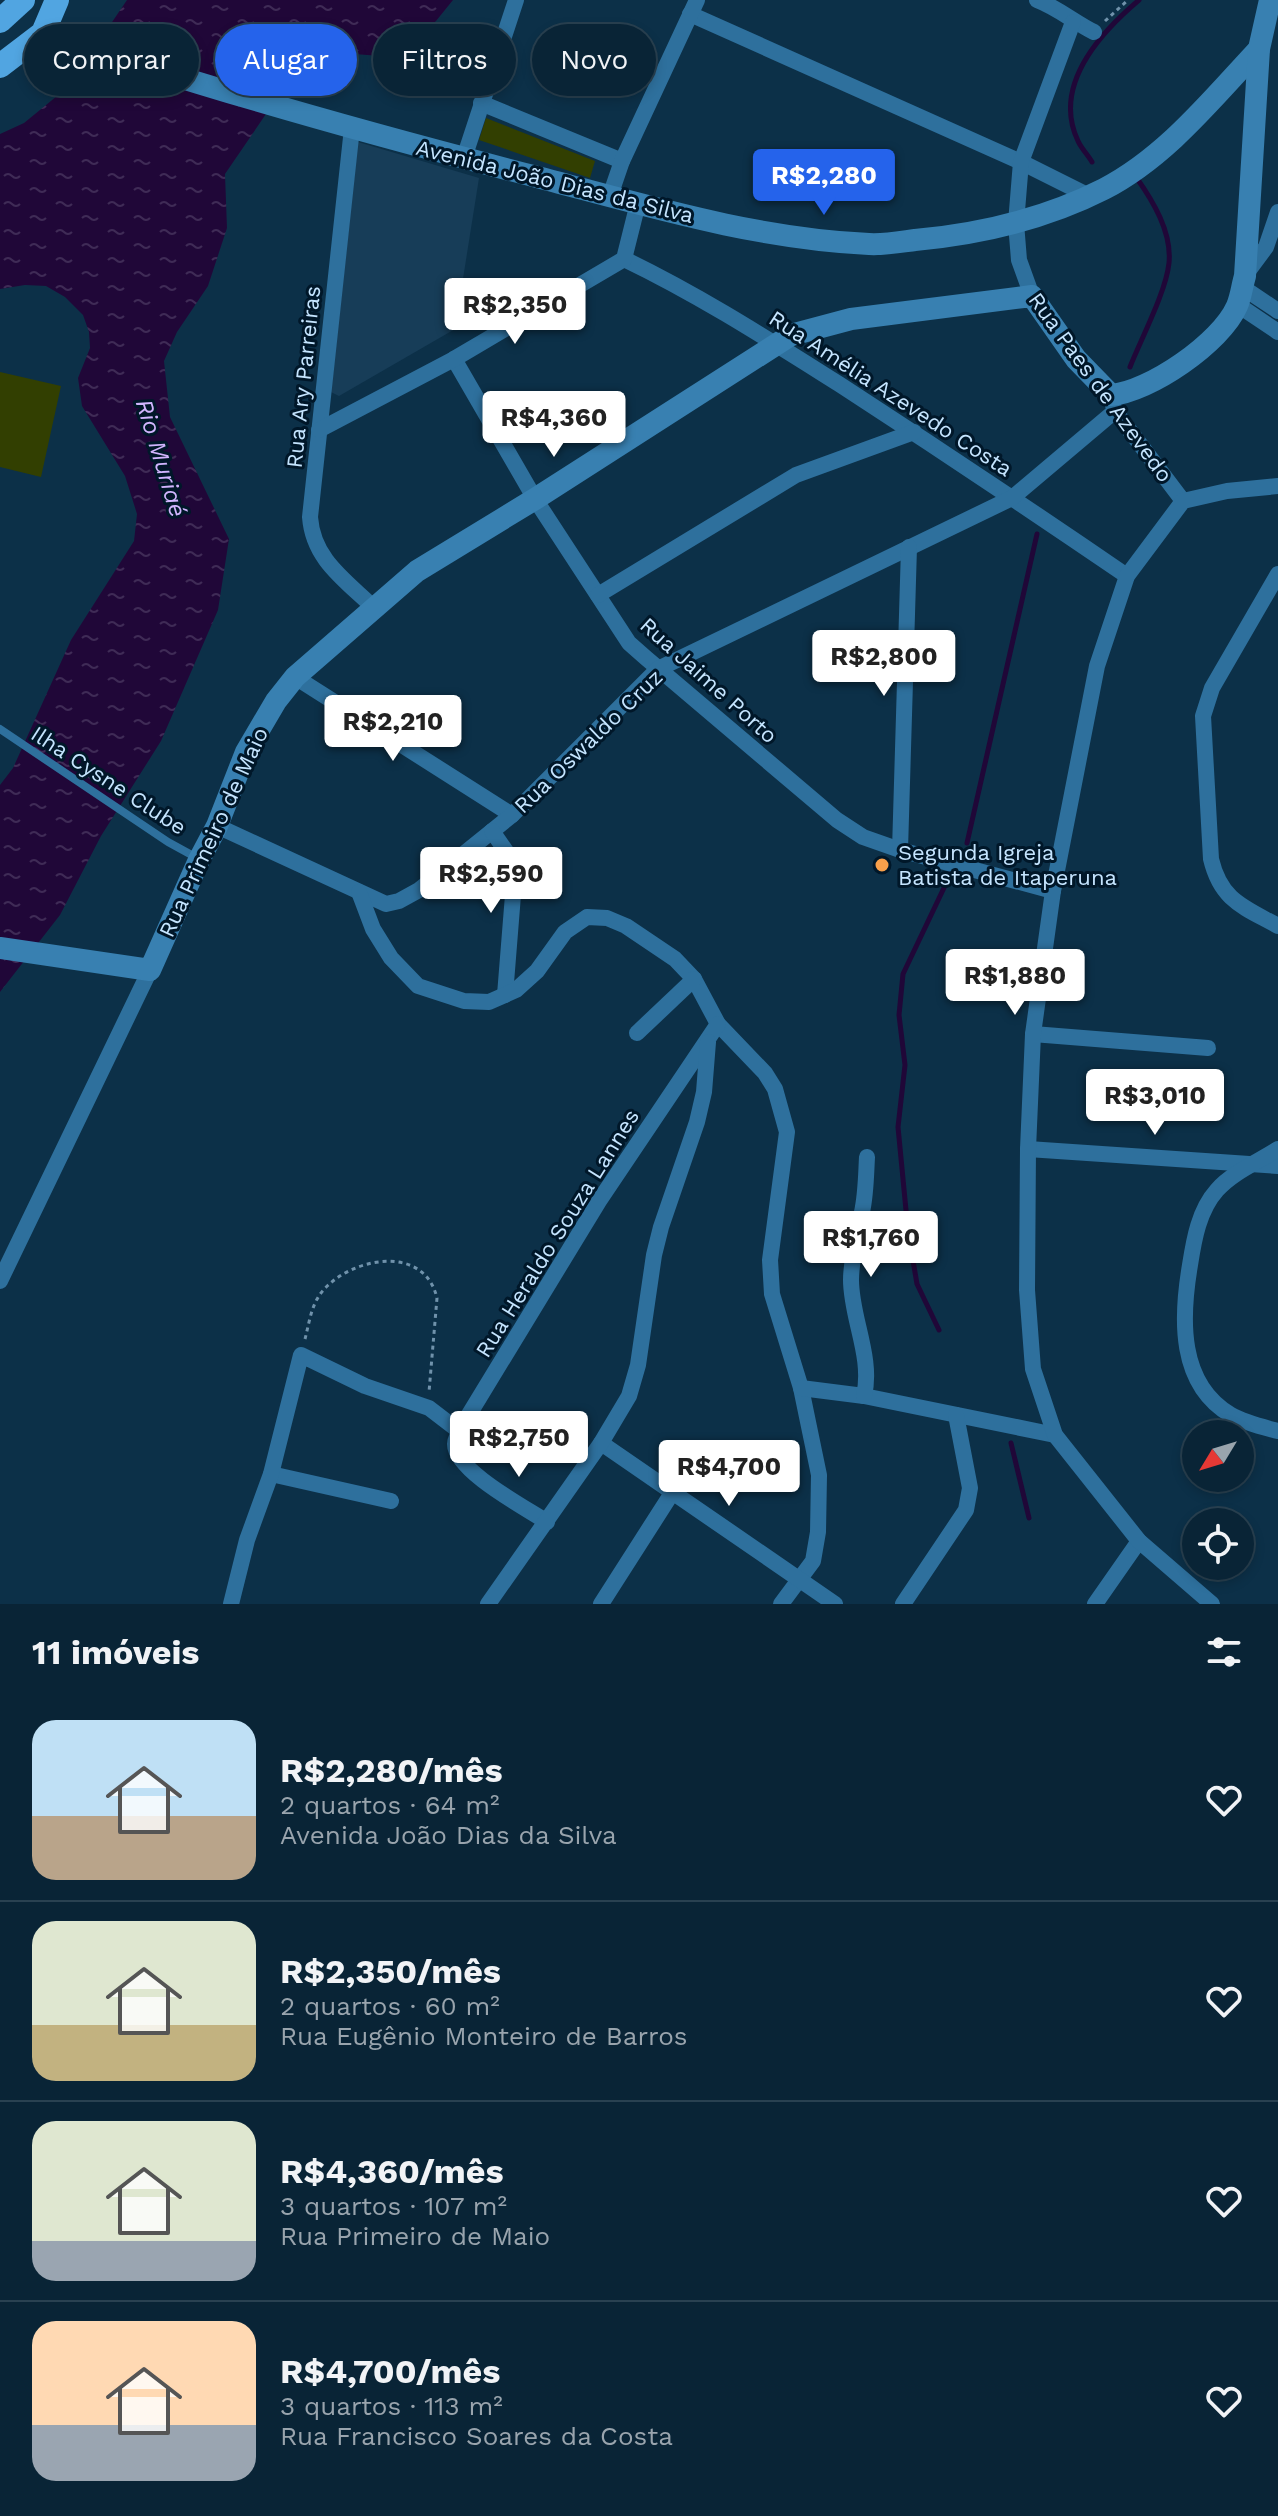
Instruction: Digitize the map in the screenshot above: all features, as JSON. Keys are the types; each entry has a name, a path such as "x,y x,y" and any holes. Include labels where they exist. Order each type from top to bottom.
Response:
{"highway":[{"path":"0,21 23,0"},
{"path":"47,24 57,0"},
{"path":"0,50 24,38"},
{"path":"0,66 24,48"}],"main road":[{"path":"1242,289 1259,49 1270,0"},
{"name":"Avenida João Dias da Silva","path":"199,83 352,128 638,203 780,234 872,244 957,236 1016,223 1089,196 1133,172 1185,128 1259,49"},
{"name":"Rua Oswaldo Cruz","path":"1113,403 1206,344 1242,289"},
{"name":"Rua Primeiro de Maio","path":"150,970 217,826 246,752 276,701 295,677 417,571 535,499 775,343 809,329 851,319 1032,296"},
{"name":"Rua Paes de Azevedo","path":"1032,296 1076,359 1113,403"},
{"path":"0,948 150,970"}],"street":[{"path":"464,158 516,0"},
{"path":"1037,0 1094,32"},
{"path":"610,196 622,161 693,7 1089,196"},
{"name":"Rua Paes de Azevedo","path":"1032,296 1019,260 1016,223 1021,162 1073,22"},
{"path":"481,103 622,161"},
{"name":"Rua Ary Parreiras","path":"352,128 310,517 316,547 324,559 373,607"},
{"path":"319,430 454,359 624,259 638,203"},
{"name":"Rua Oswaldo Cruz","path":"1242,289 1266,247 1278,212"},
{"name":"Rua Amélia Azevedo Costa","path":"624,259 669,280 775,343 914,432 1127,576"},
{"path":"1242,289 1278,311"},
{"path":"1242,289 1278,332"},
{"name":"Rua Jaime Porto","path":"454,359 535,499 629,643 658,669 837,820 863,837 1053,891"},
{"name":"Rua Paes de Azevedo","path":"1113,403 1183,501"},
{"name":"Rua Oswaldo Cruz","path":"217,826 386,904 399,901 427,885 512,815 658,669 1012,498 1113,403"},
{"path":"598,595 796,475 914,432"},
{"path":"1212,1604 1139,1541 1055,1435 1033,1369 1027,1290 1033,1034 1053,891 1097,666 1127,576 1183,501 1227,491 1278,486"},
{"path":"900,850 909,547"},
{"path":"1278,574 1212,688 1203,716 1203,736 1215,878 1234,903 1278,926"},
{"path":"295,677 512,815"},
{"path":"492,831 515,870 505,995"},
{"path":"359,892 373,929 391,958 418,986 464,1001 489,1002 516,990 537,971 565,932 587,917 607,918 639,933 675,959 694,979 718,1024 765,1073 775,1089 787,1132 770,1260 772,1294 801,1388 819,1475 813,1561 781,1604"},
{"name":"Rua Primeiro de Maio","path":"0,1281 150,970"},
{"path":"637,1033 694,979"},
{"name":"Rua Heraldo Souza Lannes","path":"459,1431 599,1201 718,1024"},
{"path":"1033,1034 1208,1048"},
{"path":"488,1604 601,1443 629,1396 638,1365 657,1241 704,1092 708,1040"},
{"path":"1028,1149 1278,1166"},
{"path":"1278,1149 1228,1179 1215,1192 1201,1216 1185,1293 1190,1368 1217,1405 1232,1415 1278,1431"},
{"path":"864,1396 867,1386 865,1362 851,1276 863,1207 867,1157"},
{"path":"231,1604 247,1540 271,1474 301,1355 365,1386 429,1408 459,1431 455,1444 459,1457 468,1469 547,1522"},
{"path":"801,1388 864,1396 1055,1435"},
{"path":"903,1604 966,1510 970,1488 956,1415"},
{"path":"601,1443 835,1604"},
{"path":"271,1474 391,1501"},
{"path":"601,1604 672,1493"},
{"path":"1095,1604 1139,1541"}],"lane":[{"name":"Ilha Cysne Clube","path":"0,729 199,860"}],"path":[{"path":"1094,32 1128,0"},
{"path":"301,1355 314,1306 323,1291 352,1267 386,1260 406,1263 421,1271 433,1283 437,1298 429,1408"}],"shaded area":[{"path":"358,142 479,178 455,329 339,396 331,392"}],"green space":[{"path":"486,118 595,161 590,178 479,140"},
{"path":"0,372 61,386 41,477 0,467"}],"water":[{"name":"Rio Muriaé","path":"127,0 453,0 433,24 373,24 373,55 357,54 357,24 215,24 215,96 278,96 225,174 227,228 208,286 177,332 164,361 170,417 229,539 218,610 161,741 101,836 60,915 0,992 0,785 13,768 71,640 134,541 137,514 125,476 82,406 78,378 90,348 83,315 65,297 46,286 0,289 0,134 24,123 57,96 199,96 199,24 111,24"}],"waterway":[{"path":"1092,162 1078,141 1072,121 1071,100 1076,81 1084,62 1109,28 1139,0"},
{"path":"1130,367 1158,301 1169,263 1164,228 1136,177"},
{"path":"967,843 1037,534"},
{"path":"939,1330 917,1284 908,1231 898,1127 905,1065 899,1015 903,974 952,871"},
{"path":"1011,1443 1029,1518"}],"place":[{"name":"Segunda Igreja Batista de Itaperuna","path":"882,865"}]}
